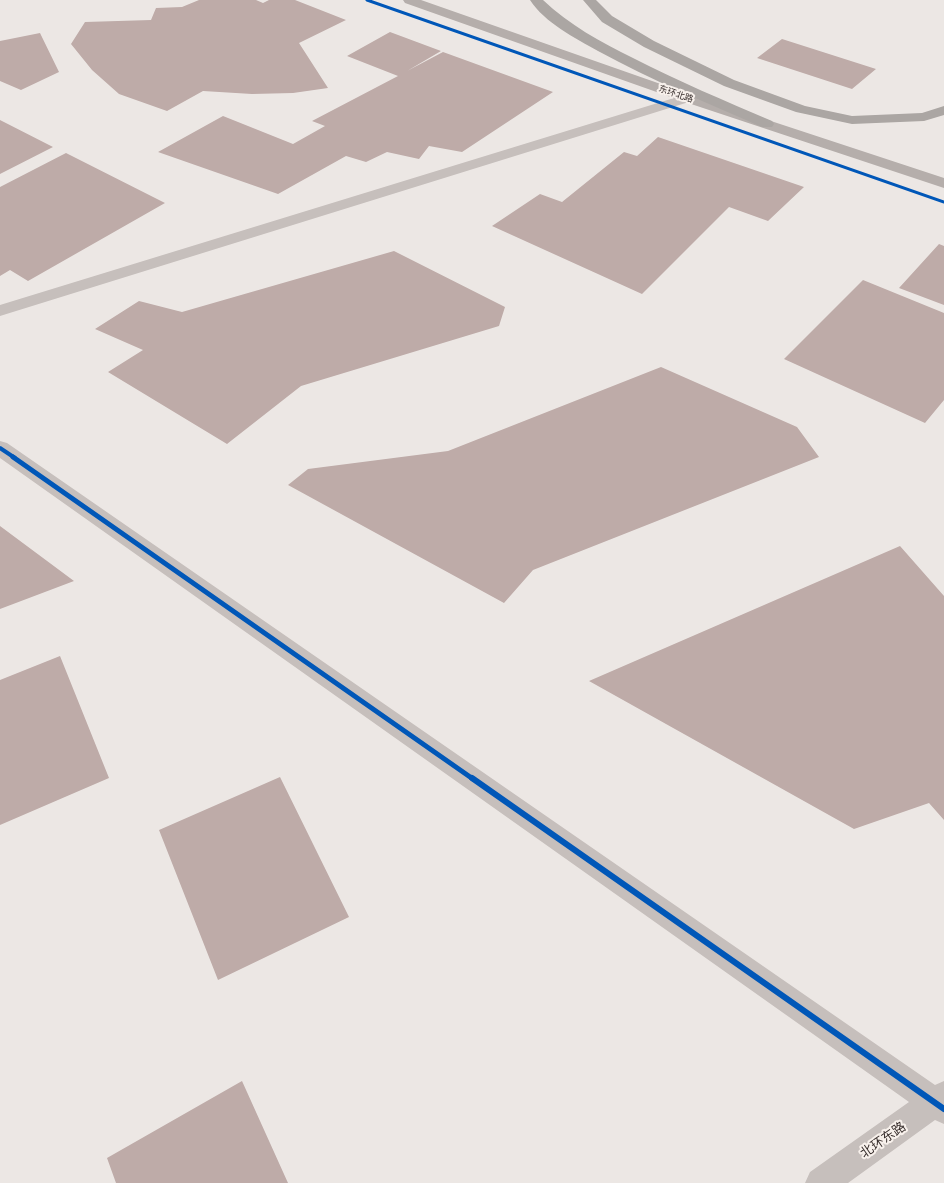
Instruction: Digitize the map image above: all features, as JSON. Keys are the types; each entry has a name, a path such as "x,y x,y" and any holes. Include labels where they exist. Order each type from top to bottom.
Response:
{"highway":[{"path":"536,0 546,10 590,41 657,76 767,124"},
{"path":"589,0 607,19 649,44 729,83 800,109 852,120 924,117 944,110"}],"main road":[{"name":"东环北路","path":"409,0 687,98 944,183"}],"street":[{"path":"0,312 687,98"},
{"path":"0,448 941,1103"},
{"name":"北环东路","path":"821,1183 941,1103"}],"building":[{"path":"199,0 256,0 263,3 269,0 295,0 346,20 299,43 328,88 293,93 252,94 203,91 167,111 119,94 92,70 71,44 85,22 151,20 156,8 182,7"},
{"path":"390,32 441,51 407,71 443,52 553,92 462,152 429,146 419,159 387,152 366,162 346,156 278,194 158,152 223,116 293,144 325,126 312,121 398,76 347,56"},
{"path":"40,33 59,72 21,90 0,81 0,41"},
{"path":"782,39 876,69 852,89 757,58"},
{"path":"0,120 53,147 0,174"},
{"path":"658,137 804,187 768,221 729,207 642,294 492,226 540,194 562,202 624,152 637,156"},
{"path":"66,153 165,203 28,281 10,270 0,276 0,187"},
{"path":"939,244 944,246 944,305 899,288"},
{"path":"394,251 505,307 499,326 301,386 227,444 108,372 143,350 95,329 139,301 182,312"},
{"path":"863,280 944,313 944,400 925,423 784,359"},
{"path":"661,367 797,427 819,457 533,570 504,603 288,485 308,469 448,451"},
{"path":"0,526 74,581 0,609"},
{"path":"900,546 944,596 944,820 929,803 854,829 589,681"},
{"path":"60,656 109,778 0,825 0,680"},
{"path":"280,777 349,917 218,980 159,830"},
{"path":"242,1081 288,1183 116,1183 107,1158"}],"cycle path":[{"path":"367,0 944,202"},
{"path":"0,448 944,1109"}]}
